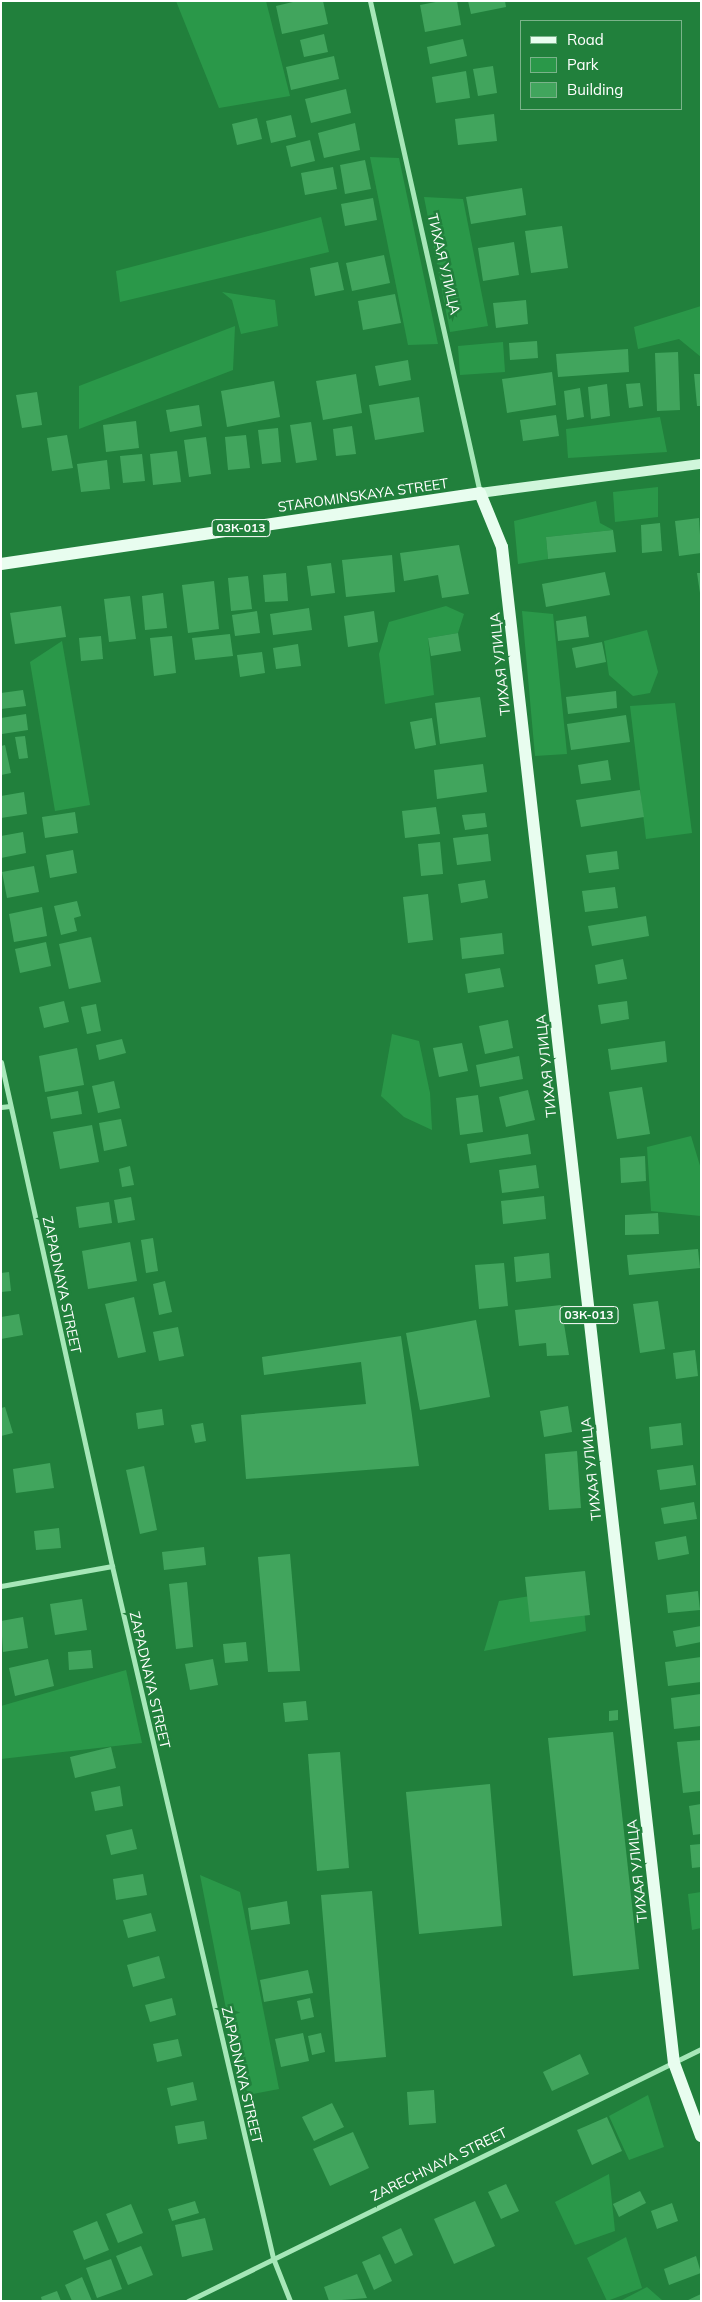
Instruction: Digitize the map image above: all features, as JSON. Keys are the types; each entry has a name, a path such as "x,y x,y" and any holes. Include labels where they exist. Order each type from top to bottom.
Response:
{"main road":[{"name":"STAROMINSKAYA STREET","path":"1,564 480,492"},
{"name":"ТИХАЯ УЛИЦА","path":"480,492 502,547 674,2063 701,2136"}],"street":[{"name":"ТИХАЯ УЛИЦА","path":"370,1 480,492"},
{"name":"STAROMINSKAYA STREET","path":"480,492 701,464"},
{"name":"ZAPADNAYA STREET","path":"1,1062 112,1566 272,2258 290,2301"},
{"path":"1,1107 10,1106"},
{"path":"1,1586 112,1566"},
{"name":"ZARECHNAYA STREET","path":"188,2301 272,2258 701,2049"}],"green space":[{"path":"176,1 266,1 290,96 219,108"},
{"path":"370,157 399,158 438,344 408,345"},
{"path":"424,197 463,199 488,326 450,332"},
{"path":"321,217 329,252 120,302 116,271"},
{"path":"222,292 275,300 278,326 241,334 232,300"},
{"path":"701,306 701,357 679,339 638,349 634,327"},
{"path":"235,326 233,370 79,429 79,386"},
{"path":"503,342 505,372 460,375 458,346"},
{"path":"660,417 667,452 568,458 566,429"},
{"path":"658,487 658,517 615,522 613,492"},
{"path":"596,501 600,523 613,530 546,537 548,559 518,564 514,521"},
{"path":"446,606 464,614 458,633 428,638 434,695 385,704 379,654 389,622"},
{"path":"522,611 553,614 567,754 535,756"},
{"path":"647,630 658,672 650,693 633,696 609,675 604,641"},
{"path":"62,641 90,805 55,811 30,662"},
{"path":"675,703 692,833 646,839 630,706"},
{"path":"392,1034 419,1041 430,1093 432,1130 404,1117 381,1096"},
{"path":"691,1136 701,1169 701,1216 651,1211 647,1147"},
{"path":"582,1588 586,1631 484,1651 499,1601"},
{"path":"126,1670 142,1743 1,1759 1,1706"},
{"path":"200,1875 240,1892 279,2089 243,2096"},
{"path":"701,1892 701,1928 692,1930 688,1894"},
{"path":"648,2095 664,2147 629,2160 609,2116"},
{"path":"609,2174 615,2231 575,2245 555,2202"},
{"path":"626,2237 642,2288 607,2301 587,2258"},
{"path":"647,2287 663,2301 620,2301"}],"building":[{"path":"297,1 323,1 328,24 282,34 276,6"},
{"path":"441,1 457,1 461,25 425,32 420,5"},
{"path":"468,1 505,1 506,7 471,14"},
{"path":"324,34 328,52 304,57 300,40"},
{"path":"463,39 467,56 430,64 427,47"},
{"path":"334,56 339,79 291,90 286,67"},
{"path":"493,66 497,93 478,96 473,69"},
{"path":"466,71 470,98 436,103 432,77"},
{"path":"346,89 351,113 311,123 305,99"},
{"path":"494,114 497,141 458,145 455,119"},
{"path":"291,115 296,137 271,143 266,121"},
{"path":"257,118 262,139 237,145 232,124"},
{"path":"355,123 360,150 324,158 318,133"},
{"path":"310,140 315,161 291,167 286,146"},
{"path":"365,160 371,189 345,194 340,165"},
{"path":"333,167 337,189 305,195 301,173"},
{"path":"522,188 526,215 471,224 466,197"},
{"path":"373,198 377,220 345,226 341,204"},
{"path":"562,226 568,268 531,273 525,231"},
{"path":"514,242 519,275 483,281 478,248"},
{"path":"384,255 390,283 352,291 346,263"},
{"path":"338,262 344,290 315,296 310,268"},
{"path":"395,294 401,323 363,330 358,301"},
{"path":"526,300 528,324 496,328 493,303"},
{"path":"537,341 538,358 510,360 509,343"},
{"path":"628,349 629,372 558,377 556,354"},
{"path":"678,352 680,410 657,411 655,353"},
{"path":"408,360 411,380 379,386 375,366"},
{"path":"552,372 556,405 507,413 502,379"},
{"path":"356,374 362,413 323,420 316,381"},
{"path":"694,374 701,374 701,406 697,406"},
{"path":"274,381 280,417 227,427 221,391"},
{"path":"640,383 643,406 629,408 626,384"},
{"path":"607,384 610,416 591,419 588,387"},
{"path":"580,388 584,417 567,420 564,391"},
{"path":"37,392 42,425 22,428 16,395"},
{"path":"419,397 424,432 375,440 369,405"},
{"path":"199,405 202,426 170,432 166,410"},
{"path":"556,415 559,436 523,441 520,420"},
{"path":"136,421 139,448 106,452 103,425"},
{"path":"311,422 317,460 296,463 290,425"},
{"path":"352,426 356,454 336,456 333,429"},
{"path":"278,428 281,462 262,464 258,430"},
{"path":"67,435 73,468 52,471 47,438"},
{"path":"246,435 250,468 228,470 225,437"},
{"path":"206,437 211,474 189,477 184,440"},
{"path":"177,451 181,482 153,485 150,454"},
{"path":"142,454 145,481 123,483 120,456"},
{"path":"107,460 110,489 81,492 77,464"},
{"path":"699,518 701,553 679,556 675,521"},
{"path":"660,523 662,551 642,553 641,525"},
{"path":"613,530 616,552 548,559 546,537"},
{"path":"459,545 469,594 442,598 438,575 404,581 400,553"},
{"path":"392,555 395,592 346,597 342,560"},
{"path":"331,563 335,593 311,596 307,566"},
{"path":"605,572 610,595 546,607 542,584"},
{"path":"286,573 288,601 265,602 263,575"},
{"path":"697,573 701,573 701,593 700,593"},
{"path":"248,576 252,609 231,611 228,578"},
{"path":"214,581 219,629 188,633 182,585"},
{"path":"163,593 167,628 145,630 142,596"},
{"path":"130,596 136,639 109,642 104,599"},
{"path":"61,606 66,637 15,644 10,613"},
{"path":"309,608 312,630 273,635 270,614"},
{"path":"257,611 260,633 235,636 232,615"},
{"path":"374,611 378,642 348,647 344,616"},
{"path":"586,616 589,637 558,641 556,621"},
{"path":"458,633 461,651 431,656 428,638"},
{"path":"230,634 233,656 195,660 192,638"},
{"path":"101,636 103,659 81,661 79,638"},
{"path":"172,636 176,673 154,676 150,638"},
{"path":"602,642 606,662 576,668 572,648"},
{"path":"298,644 301,666 276,669 273,648"},
{"path":"262,652 265,673 240,677 237,655"},
{"path":"23,690 26,706 1,709 1,693"},
{"path":"616,691 617,708 568,714 566,697"},
{"path":"480,697 486,737 440,744 435,703"},
{"path":"26,714 28,730 2,734 1,718"},
{"path":"626,715 630,742 571,750 567,724"},
{"path":"432,718 436,745 415,749 410,722"},
{"path":"25,736 28,758 19,759 15,737"},
{"path":"5,745 11,773 1,775 1,746"},
{"path":"608,760 611,780 581,784 578,765"},
{"path":"483,764 487,792 437,799 434,770"},
{"path":"640,790 644,817 581,827 576,800"},
{"path":"24,792 27,814 1,818 1,796"},
{"path":"436,807 440,834 405,838 402,811"},
{"path":"75,812 78,833 45,838 42,817"},
{"path":"485,813 487,827 465,830 462,815"},
{"path":"23,832 26,853 1,858 1,836"},
{"path":"488,834 491,861 457,865 453,838"},
{"path":"440,842 443,874 421,876 418,844"},
{"path":"73,850 77,873 50,878 46,855"},
{"path":"617,851 619,869 589,873 586,855"},
{"path":"34,866 39,892 7,898 2,872"},
{"path":"485,880 488,898 461,903 458,884"},
{"path":"615,887 618,908 585,912 582,891"},
{"path":"428,894 433,940 408,943 403,897"},
{"path":"77,901 81,916 74,918 77,931 61,935 54,906"},
{"path":"42,907 47,936 14,942 9,914"},
{"path":"646,916 649,936 592,946 588,926"},
{"path":"502,933 504,954 462,959 460,938"},
{"path":"91,937 101,982 69,989 59,944"},
{"path":"46,942 51,966 20,973 15,949"},
{"path":"623,959 627,979 598,984 595,965"},
{"path":"500,968 504,987 468,993 465,974"},
{"path":"64,1001 69,1022 44,1028 39,1007"},
{"path":"627,1001 629,1019 601,1024 598,1005"},
{"path":"96,1004 101,1031 87,1034 81,1007"},
{"path":"508,1020 513,1048 485,1054 479,1026"},
{"path":"122,1039 126,1053 99,1060 96,1045"},
{"path":"665,1041 667,1062 611,1070 608,1049"},
{"path":"462,1043 468,1071 439,1077 433,1048"},
{"path":"77,1048 84,1085 45,1092 39,1056"},
{"path":"519,1056 523,1079 480,1087 476,1065"},
{"path":"114,1081 120,1108 98,1113 92,1086"},
{"path":"642,1087 650,1134 617,1139 609,1092"},
{"path":"528,1090 535,1120 506,1127 499,1097"},
{"path":"78,1091 82,1114 51,1119 47,1097"},
{"path":"478,1095 483,1132 460,1135 456,1098"},
{"path":"121,1119 127,1146 104,1151 99,1123"},
{"path":"92,1125 99,1162 60,1169 53,1132"},
{"path":"528,1134 531,1154 470,1163 467,1144"},
{"path":"645,1156 646,1181 621,1183 620,1158"},
{"path":"536,1165 539,1188 502,1193 499,1170"},
{"path":"130,1166 134,1185 122,1187 119,1169"},
{"path":"544,1196 546,1219 503,1224 501,1201"},
{"path":"131,1197 135,1220 118,1223 114,1200"},
{"path":"109,1202 112,1223 79,1228 76,1207"},
{"path":"658,1213 659,1234 625,1235 625,1215"},
{"path":"153,1238 158,1271 146,1273 141,1240"},
{"path":"130,1242 137,1281 88,1289 82,1251"},
{"path":"698,1249 700,1268 629,1275 627,1255"},
{"path":"549,1253 551,1278 516,1282 514,1257"},
{"path":"504,1263 508,1306 479,1309 475,1265"},
{"path":"9,1272 11,1291 1,1292 1,1273"},
{"path":"165,1281 172,1312 159,1315 153,1284"},
{"path":"134,1297 146,1352 118,1358 105,1304"},
{"path":"658,1301 665,1349 640,1353 633,1304"},
{"path":"561,1305 569,1355 547,1356 546,1343 519,1346 515,1310"},
{"path":"19,1314 23,1335 1,1339 1,1317"},
{"path":"476,1320 490,1397 420,1410 406,1333"},
{"path":"178,1327 184,1356 159,1361 153,1332"},
{"path":"401,1336 419,1466 246,1479 241,1415 366,1404 361,1362 264,1375 262,1357"},
{"path":"695,1350 698,1376 676,1379 673,1353"},
{"path":"568,1406 572,1432 544,1437 540,1411"},
{"path":"5,1407 13,1433 1,1436 1,1408"},
{"path":"162,1409 164,1425 138,1429 136,1413"},
{"path":"203,1423 206,1441 195,1443 191,1425"},
{"path":"681,1423 683,1445 651,1449 649,1427"},
{"path":"577,1451 581,1508 549,1510 545,1454"},
{"path":"50,1463 54,1488 16,1493 13,1469"},
{"path":"693,1465 696,1485 660,1490 657,1470"},
{"path":"144,1466 157,1530 140,1534 126,1470"},
{"path":"694,1502 697,1519 664,1524 661,1508"},
{"path":"59,1528 61,1548 36,1550 34,1531"},
{"path":"686,1536 689,1554 658,1560 655,1542"},
{"path":"204,1547 206,1565 164,1570 162,1552"},
{"path":"290,1554 300,1671 268,1672 258,1557"},
{"path":"585,1571 590,1615 530,1622 525,1577"},
{"path":"187,1582 193,1647 176,1649 169,1584"},
{"path":"698,1591 700,1610 668,1613 666,1595"},
{"path":"82,1599 87,1630 55,1635 50,1604"},
{"path":"23,1617 28,1648 3,1652 1,1621"},
{"path":"701,1626 701,1642 676,1647 673,1631"},
{"path":"246,1642 248,1661 225,1663 223,1644"},
{"path":"91,1650 93,1668 69,1670 68,1652"},
{"path":"701,1657 701,1682 668,1686 665,1662"},
{"path":"48,1659 54,1686 15,1696 9,1668"},
{"path":"213,1659 218,1685 190,1690 185,1664"},
{"path":"701,1694 701,1726 674,1729 671,1698"},
{"path":"306,1701 308,1720 285,1722 283,1703"},
{"path":"618,1710 618,1720 609,1721 609,1711"},
{"path":"613,1732 639,1969 573,1976 548,1738"},
{"path":"701,1740 701,1791 683,1793 677,1742"},
{"path":"111,1747 116,1768 75,1778 70,1757"},
{"path":"340,1752 349,1868 317,1871 308,1754"},
{"path":"490,1784 502,1926 419,1934 406,1792"},
{"path":"120,1786 123,1806 95,1811 91,1792"},
{"path":"701,1804 701,1834 693,1835 689,1806"},
{"path":"132,1829 137,1849 111,1855 106,1835"},
{"path":"701,1844 701,1867 692,1868 690,1845"},
{"path":"143,1874 147,1895 116,1900 113,1879"},
{"path":"372,1891 386,2057 335,2062 321,1895"},
{"path":"287,1901 290,1924 251,1930 248,1908"},
{"path":"151,1913 156,1931 128,1938 123,1920"},
{"path":"159,1956 165,1978 133,1987 127,1965"},
{"path":"308,1970 313,1993 264,2002 260,1980"},
{"path":"172,1998 176,2015 150,2022 145,2005"},
{"path":"310,1998 314,2017 301,2020 297,2001"},
{"path":"303,2033 309,2061 281,2067 275,2039"},
{"path":"321,2033 325,2052 312,2055 308,2036"},
{"path":"178,2039 182,2056 157,2062 153,2044"},
{"path":"580,2054 589,2074 552,2091 543,2072"},
{"path":"193,2082 197,2100 171,2106 167,2088"},
{"path":"434,2090 436,2123 409,2125 407,2092"},
{"path":"332,2103 344,2127 314,2141 302,2117"},
{"path":"607,2117 622,2151 592,2165 577,2130"},
{"path":"204,2121 207,2139 178,2144 175,2126"},
{"path":"353,2132 369,2168 330,2186 313,2149"},
{"path":"506,2184 519,2211 501,2219 488,2192"},
{"path":"640,2191 646,2203 619,2217 613,2204"},
{"path":"195,2201 199,2213 172,2221 168,2209"},
{"path":"475,2201 495,2246 454,2264 434,2219"},
{"path":"672,2203 678,2221 657,2229 651,2211"},
{"path":"131,2204 143,2233 118,2243 106,2214"},
{"path":"205,2218 213,2250 182,2257 175,2225"},
{"path":"97,2221 109,2250 84,2260 73,2231"},
{"path":"401,2228 413,2255 395,2264 382,2237"},
{"path":"141,2246 153,2275 128,2285 116,2256"},
{"path":"380,2254 392,2281 374,2290 362,2262"},
{"path":"696,2256 701,2273 669,2285 664,2269"},
{"path":"111,2259 122,2289 97,2298 86,2268"},
{"path":"357,2274 367,2298 329,2301 324,2287"},
{"path":"82,2277 92,2301 72,2301 65,2285"},
{"path":"57,2291 61,2301 42,2301 41,2297"},
{"path":"701,2294 701,2301 686,2301"}]}
